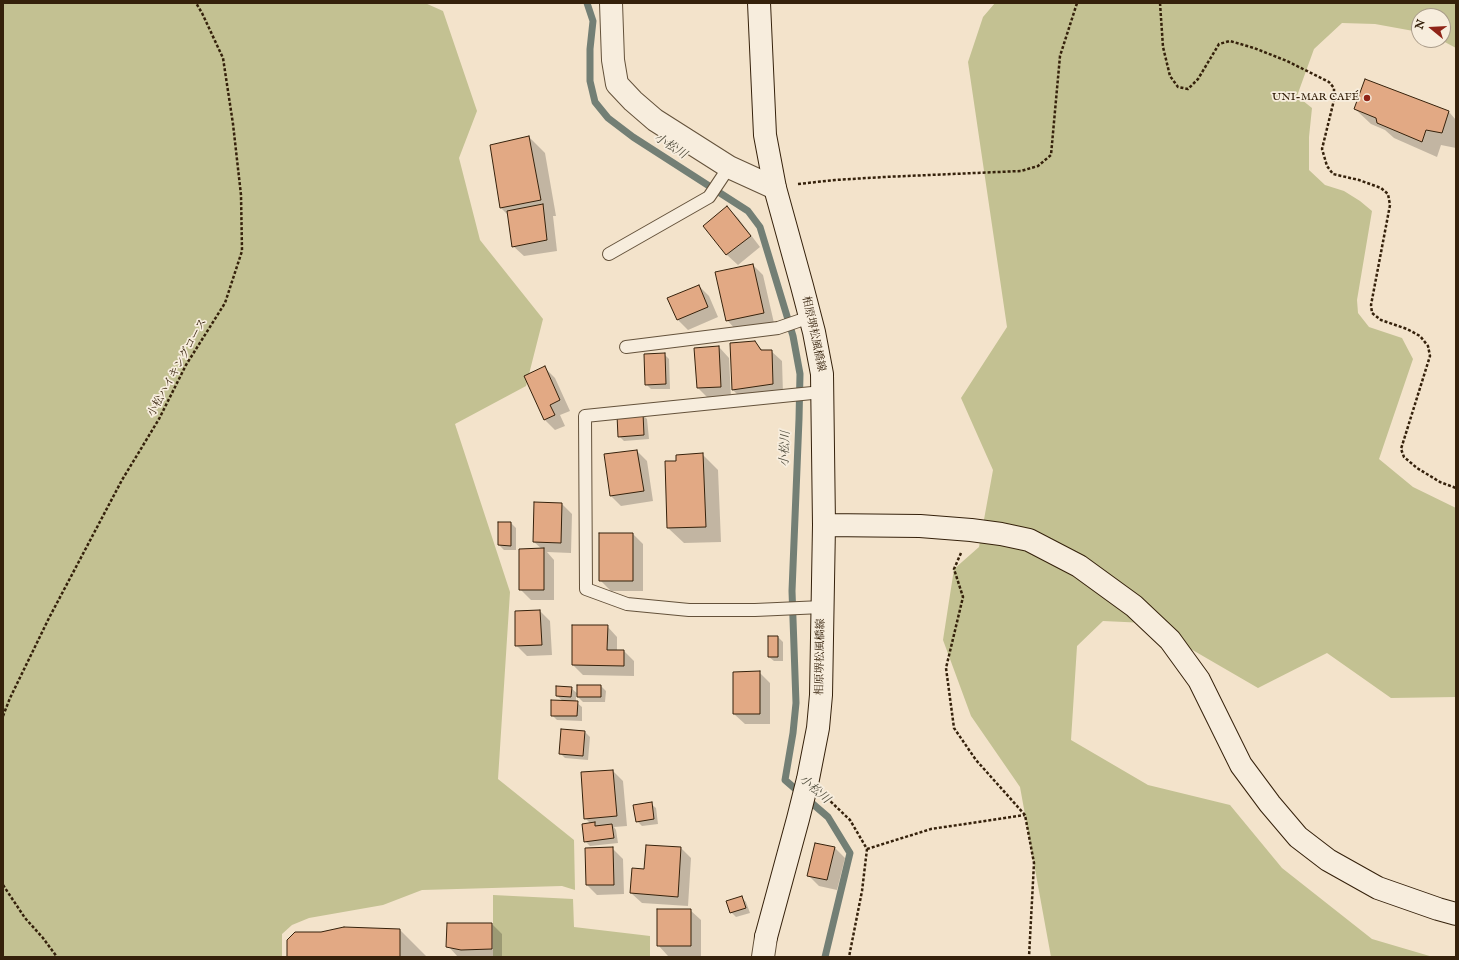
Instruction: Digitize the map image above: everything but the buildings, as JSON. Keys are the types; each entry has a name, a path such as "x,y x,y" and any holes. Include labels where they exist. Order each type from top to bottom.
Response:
{"street":[{"path":"611,3 613,60 617,84 633,101 655,120 725,174 775,188"},
{"name":"相原堺松風橋線","path":"758,3 765,136 802,320 822,374 813,393 824,525 812,607 821,695 818,728 808,779 765,947"},
{"path":"824,525 920,526 971,530 1029,540 1079,566 1134,606 1170,640 1199,680 1241,765 1270,804 1298,836 1328,860 1378,888 1456,914"}],"lane":[{"path":"609,254 709,197 725,174"},
{"path":"626,347 778,328 802,320"},
{"path":"812,607 781,609 690,610 627,604 586,589 585,416 813,393"}],"path":[{"name":"小松ハイキングコース","path":"3,716 10,698 49,618 122,480 159,419 186,365 225,303 242,251 241,195 233,124 223,58 196,3"},
{"path":"775,188 806,182 1021,171 1038,166 1051,155 1055,92 1060,56 1077,3"},
{"path":"1160,3 1165,54 1170,76 1178,87 1188,89 1198,79 1218,44 1230,42 1254,48 1288,61 1328,82 1334,88 1334,100 1322,148 1327,166 1333,174 1359,180 1382,188 1388,194 1390,205 1372,305 1372,313 1381,320 1407,329 1420,336 1428,346 1430,356 1401,449 1404,456 1417,468 1440,482 1456,488"},
{"path":"971,530 954,569 963,597 946,668 954,728 976,760 1025,815 1034,863 1029,957"},
{"path":"808,779 850,820 866,849 862,891 849,957"},
{"path":"866,849 932,829 1025,815"},
{"path":"3,885 25,918 43,938 57,957"}],"shaded area":[{"path":"3,3 425,3 443,11 477,111 459,158 480,240 543,319 526,386 455,424 510,592 498,779 574,840 575,890 562,886 422,890 383,905 309,918 292,925 282,934 282,957 3,957"},
{"path":"995,3 1456,3 1456,48 1451,45 1451,8 1411,8 1411,31 1375,24 1342,23 1314,49 1297,96 1312,108 1309,137 1309,170 1325,185 1344,191 1372,211 1357,300 1358,313 1369,327 1402,338 1413,359 1379,459 1413,487 1456,508 1456,697 1391,698 1327,653 1258,688 1146,623 1103,621 1077,646 1071,740 1148,785 1230,805 1282,868 1372,939 1433,957 1051,957 1020,787 971,716 943,640 954,569 979,547 993,470 961,398 1007,327 968,62 983,17"},
{"path":"493,895 573,899 574,927 650,936 650,957 493,957"}],"waterway":[{"name":"小松川","path":"587,3 593,21 590,49 590,81 595,102 608,118 633,137 748,211 760,227 793,336 800,374 792,591 796,703 793,733 785,780 828,817 850,853 825,957"}],"place":[{"name":"UNI-MAR CAFÉ","path":"1367,98"}]}
